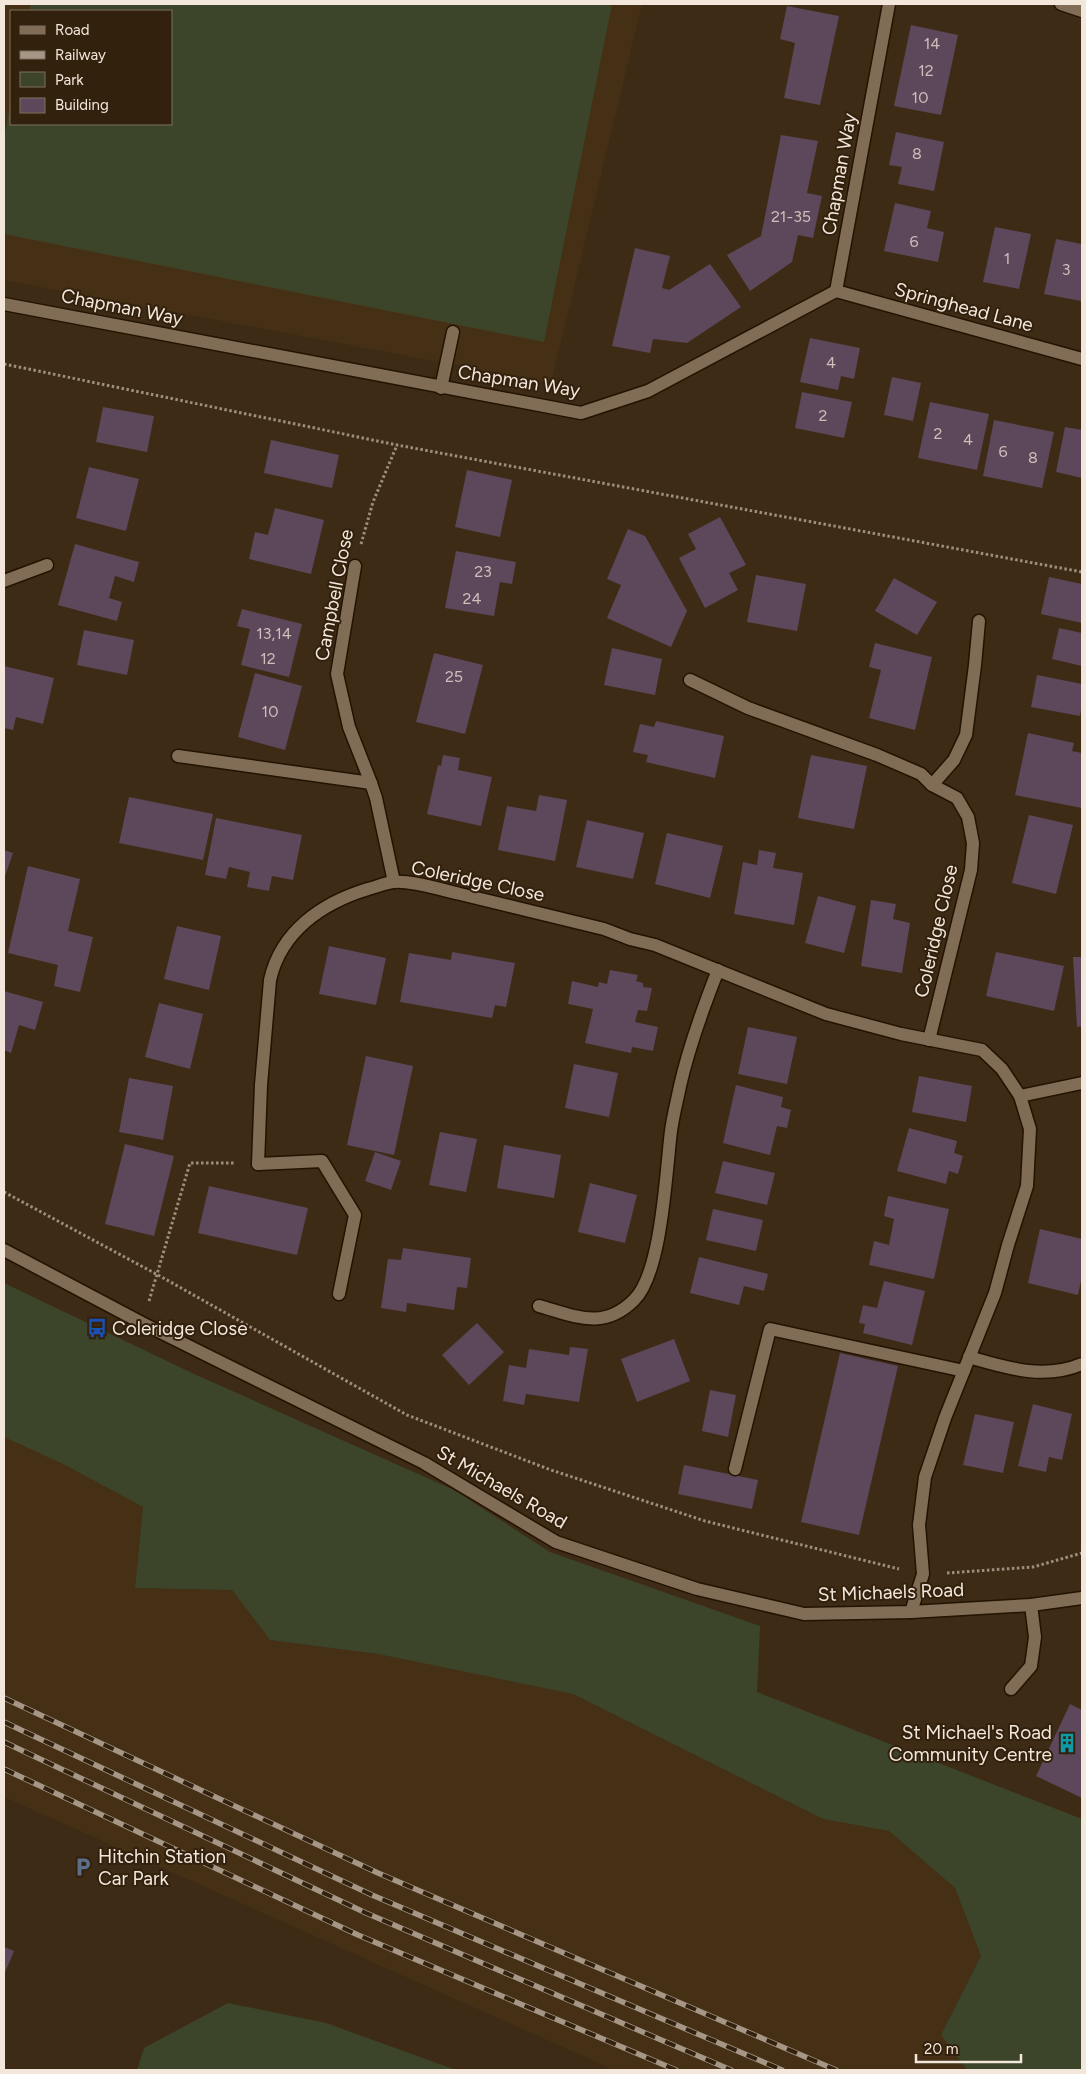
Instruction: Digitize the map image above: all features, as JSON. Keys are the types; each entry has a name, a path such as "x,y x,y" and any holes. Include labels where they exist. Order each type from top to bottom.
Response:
{"street":[{"name":"Chapman Way","path":"4,304 581,413 648,391 836,291 889,4"},
{"path":"1061,4 1082,11"},
{"name":"Springhead Lane","path":"836,291 1082,359"},
{"path":"441,388 453,332"},
{"path":"4,582 46,565"},
{"name":"Campbell Close","path":"355,566 337,674 348,727 371,783 394,882"},
{"path":"932,785 954,760 966,735 976,665 979,621"},
{"name":"Coleridge Close","path":"690,680 748,708 921,774 932,785 957,798 968,817 973,843 972,870 929,1040"},
{"path":"178,756 371,783"},
{"name":"Coleridge Close","path":"258,1164 261,1086 270,980 274,964 282,948 297,929 317,911 338,899 394,882 426,886 604,929 630,939 655,945 826,1014 929,1040 982,1050 1002,1069 1020,1096 1030,1129 1027,1186 995,1293 945,1418 925,1477 919,1525 922,1574 911,1612"},
{"path":"539,1306 587,1320 603,1320 620,1311 636,1299 647,1279 658,1239 671,1129 686,1061 690,1044 718,970"},
{"path":"1020,1096 1082,1083"},
{"path":"258,1164 322,1161 351,1207 355,1215 339,1294"},
{"name":"St Michaels Road","path":"4,1250 142,1323 424,1463 556,1542 697,1589 804,1614 911,1612 1030,1605 1082,1598"},
{"path":"735,1469 770,1329 964,1371"},
{"path":"969,1357 1013,1370 1040,1373 1062,1370 1082,1364"},
{"path":"1011,1689 1030,1666 1035,1637 1030,1605"}],"path":[{"path":"4,364 397,445 1082,572"},
{"name":"Campbell Close","path":"355,566 373,502 397,445"},
{"path":"158,1275 190,1162 258,1164"},
{"path":"4,1192 158,1275 407,1415 551,1470 705,1521 922,1574 1033,1567 1082,1552"}],"shaded area":[{"path":"4,4 642,4 551,383 4,280"},
{"path":"4,1437 65,1465 143,1507 135,1588 232,1590 270,1640 378,1654 573,1694 823,1819 889,1831 955,1888 981,1956 941,2035 967,2070 614,2070 4,1797"}],"green space":[{"path":"31,4 612,4 544,342 4,234 4,138 10,106 10,125 172,125 172,10 29,10"},
{"path":"4,1283 192,1373 454,1490 550,1552 760,1626 757,1692 1082,1819 1082,2070 967,2070 941,2035 981,1956 955,1888 889,1831 823,1819 573,1694 378,1654 270,1640 232,1590 135,1588 143,1507 65,1465 4,1437"},
{"path":"228,2003 326,2023 456,2070 137,2070 144,2048"}],"building":[{"path":"787,6 839,16 820,105 784,98 795,43 780,39"},
{"path":"911,25 958,35 941,115 894,106"},
{"path":"896,132 944,142 934,191 898,184 902,167 889,165"},
{"path":"781,135 818,141 807,193 822,196 813,238 798,235 792,262 750,291 727,255 761,236"},
{"path":"895,203 931,211 927,228 944,232 938,262 884,251"},
{"path":"995,227 1031,234 1019,289 983,282"},
{"path":"1056,239 1082,244 1081,301 1044,294"},
{"path":"635,248 670,256 662,288 669,290 710,264 741,307 687,343 653,339 650,353 612,346"},
{"path":"810,338 860,348 854,379 841,376 838,390 800,382"},
{"path":"892,377 921,383 913,421 884,415"},
{"path":"802,392 852,402 844,438 795,428"},
{"path":"930,402 989,414 977,470 918,458"},
{"path":"103,407 154,416 147,452 96,442"},
{"path":"994,420 1054,432 1042,488 983,476"},
{"path":"1065,427 1082,430 1082,478 1056,472"},
{"path":"271,440 339,455 332,488 264,473"},
{"path":"89,467 139,479 126,531 76,518"},
{"path":"467,470 512,480 500,537 455,527"},
{"path":"275,508 324,520 311,574 249,559 255,532 268,535"},
{"path":"720,517 746,565 729,573 738,590 705,608 679,558 696,549 688,534"},
{"path":"628,529 645,536 687,611 671,647 607,618 621,585 607,579"},
{"path":"75,544 139,562 134,582 115,576 109,598 122,602 117,621 58,605"},
{"path":"456,551 516,562 512,584 500,582 494,616 445,608"},
{"path":"756,575 806,584 797,631 747,622"},
{"path":"1049,577 1082,584 1082,623 1041,614"},
{"path":"894,578 937,602 917,635 875,611"},
{"path":"242,609 302,624 289,677 241,665 250,629 237,626"},
{"path":"1059,628 1082,633 1082,666 1052,659"},
{"path":"84,630 134,640 127,675 77,665"},
{"path":"875,643 932,657 915,730 869,718 881,670 869,667"},
{"path":"612,648 662,659 655,695 604,685"},
{"path":"434,653 483,665 465,734 416,722"},
{"path":"4,666 54,678 43,724 16,717 13,730 4,728"},
{"path":"255,673 302,686 285,750 238,737"},
{"path":"1037,675 1082,684 1080,716 1031,707"},
{"path":"656,721 724,736 715,778 646,762 648,755 633,752 640,724 654,727"},
{"path":"1028,733 1074,743 1072,751 1082,753 1082,808 1015,795"},
{"path":"443,755 460,758 458,770 492,777 481,826 427,814 438,765 441,766"},
{"path":"811,755 867,766 854,829 798,818"},
{"path":"539,795 567,800 555,861 498,850 507,806 536,811"},
{"path":"129,797 213,814 203,860 119,843"},
{"path":"1029,815 1073,825 1056,894 1012,883"},
{"path":"216,818 302,835 293,880 272,876 269,891 247,887 250,872 229,867 226,879 205,875"},
{"path":"587,820 644,833 633,879 576,867"},
{"path":"667,833 723,846 710,898 655,884"},
{"path":"4,850 13,853 4,879"},
{"path":"759,850 776,853 773,868 803,873 794,925 734,914 743,862 757,865"},
{"path":"28,866 80,879 68,931 93,937 80,992 54,986 58,965 8,953"},
{"path":"818,896 856,906 844,953 805,943"},
{"path":"871,900 896,904 893,919 910,923 902,973 861,966"},
{"path":"177,926 221,936 209,990 164,979"},
{"path":"329,946 386,958 376,1005 319,994"},
{"path":"452,952 515,963 506,1007 495,1005 492,1018 400,1002 409,953 451,960"},
{"path":"996,952 1064,966 1054,1011 986,996"},
{"path":"1073,957 1082,957 1082,1026 1077,1027"},
{"path":"610,970 638,975 636,981 643,983 643,987 652,988 647,1011 638,1010 635,1022 658,1027 653,1051 632,1047 631,1053 585,1043 593,1009 568,1004 572,981 598,987 599,982 607,984"},
{"path":"4,991 43,1002 35,1030 19,1025 11,1053 4,1050"},
{"path":"159,1003 203,1014 190,1069 145,1057"},
{"path":"748,1027 797,1037 787,1084 738,1074"},
{"path":"366,1056 413,1066 394,1155 347,1145"},
{"path":"574,1064 618,1073 609,1117 565,1108"},
{"path":"919,1076 972,1086 966,1122 912,1112"},
{"path":"129,1078 173,1086 163,1140 119,1132"},
{"path":"736,1085 783,1097 781,1107 791,1110 787,1128 777,1126 770,1155 723,1143"},
{"path":"909,1128 957,1141 954,1153 963,1156 958,1174 949,1171 946,1184 897,1171"},
{"path":"440,1132 477,1139 466,1192 429,1185"},
{"path":"125,1144 174,1156 154,1236 105,1224"},
{"path":"504,1145 561,1155 554,1198 497,1188"},
{"path":"375,1152 401,1161 391,1190 365,1181"},
{"path":"723,1161 775,1173 767,1205 715,1193"},
{"path":"590,1183 637,1195 625,1243 578,1232"},
{"path":"209,1186 308,1208 297,1255 198,1233"},
{"path":"888,1196 949,1209 934,1279 869,1265 874,1241 889,1245 894,1219 884,1216"},
{"path":"713,1209 763,1220 756,1251 706,1240"},
{"path":"1040,1229 1082,1239 1082,1276 1078,1295 1028,1283"},
{"path":"403,1248 471,1258 467,1288 457,1287 454,1310 407,1303 406,1312 381,1308 388,1259 401,1260"},
{"path":"699,1257 768,1274 764,1291 744,1286 739,1305 690,1293"},
{"path":"884,1281 925,1291 912,1345 863,1333 865,1324 859,1323 863,1305 877,1308"},
{"path":"477,1323 504,1352 469,1385 442,1355"},
{"path":"674,1339 690,1381 637,1402 621,1359"},
{"path":"570,1347 588,1349 579,1402 526,1394 524,1405 503,1401 509,1365 526,1368 529,1349 569,1355"},
{"path":"840,1353 898,1366 859,1535 801,1522"},
{"path":"710,1390 736,1395 728,1437 702,1431"},
{"path":"1033,1404 1072,1414 1062,1460 1049,1457 1046,1472 1018,1466"},
{"path":"975,1414 1014,1422 1003,1473 963,1465"},
{"path":"684,1465 758,1480 752,1509 678,1494"},
{"name":"St Michael's Road Community Centre","path":"1070,1704 1082,1710 1082,1798 1036,1776"},
{"path":"4,1947 14,1951 4,1975"}],"railway":[{"path":"4,1698 378,1873 836,2070"},
{"path":"4,1722 372,1895 782,2070"},
{"path":"4,1742 366,1913 731,2070"},
{"path":"4,1769 358,1935 676,2070"}],"place":[{"name":"Coleridge Close","path":"97,1328"},
{"name":"St Michael's Road Community Centre","path":"1067,1743"},
{"name":"Hitchin Station Car Park","path":"83,1867"}]}
